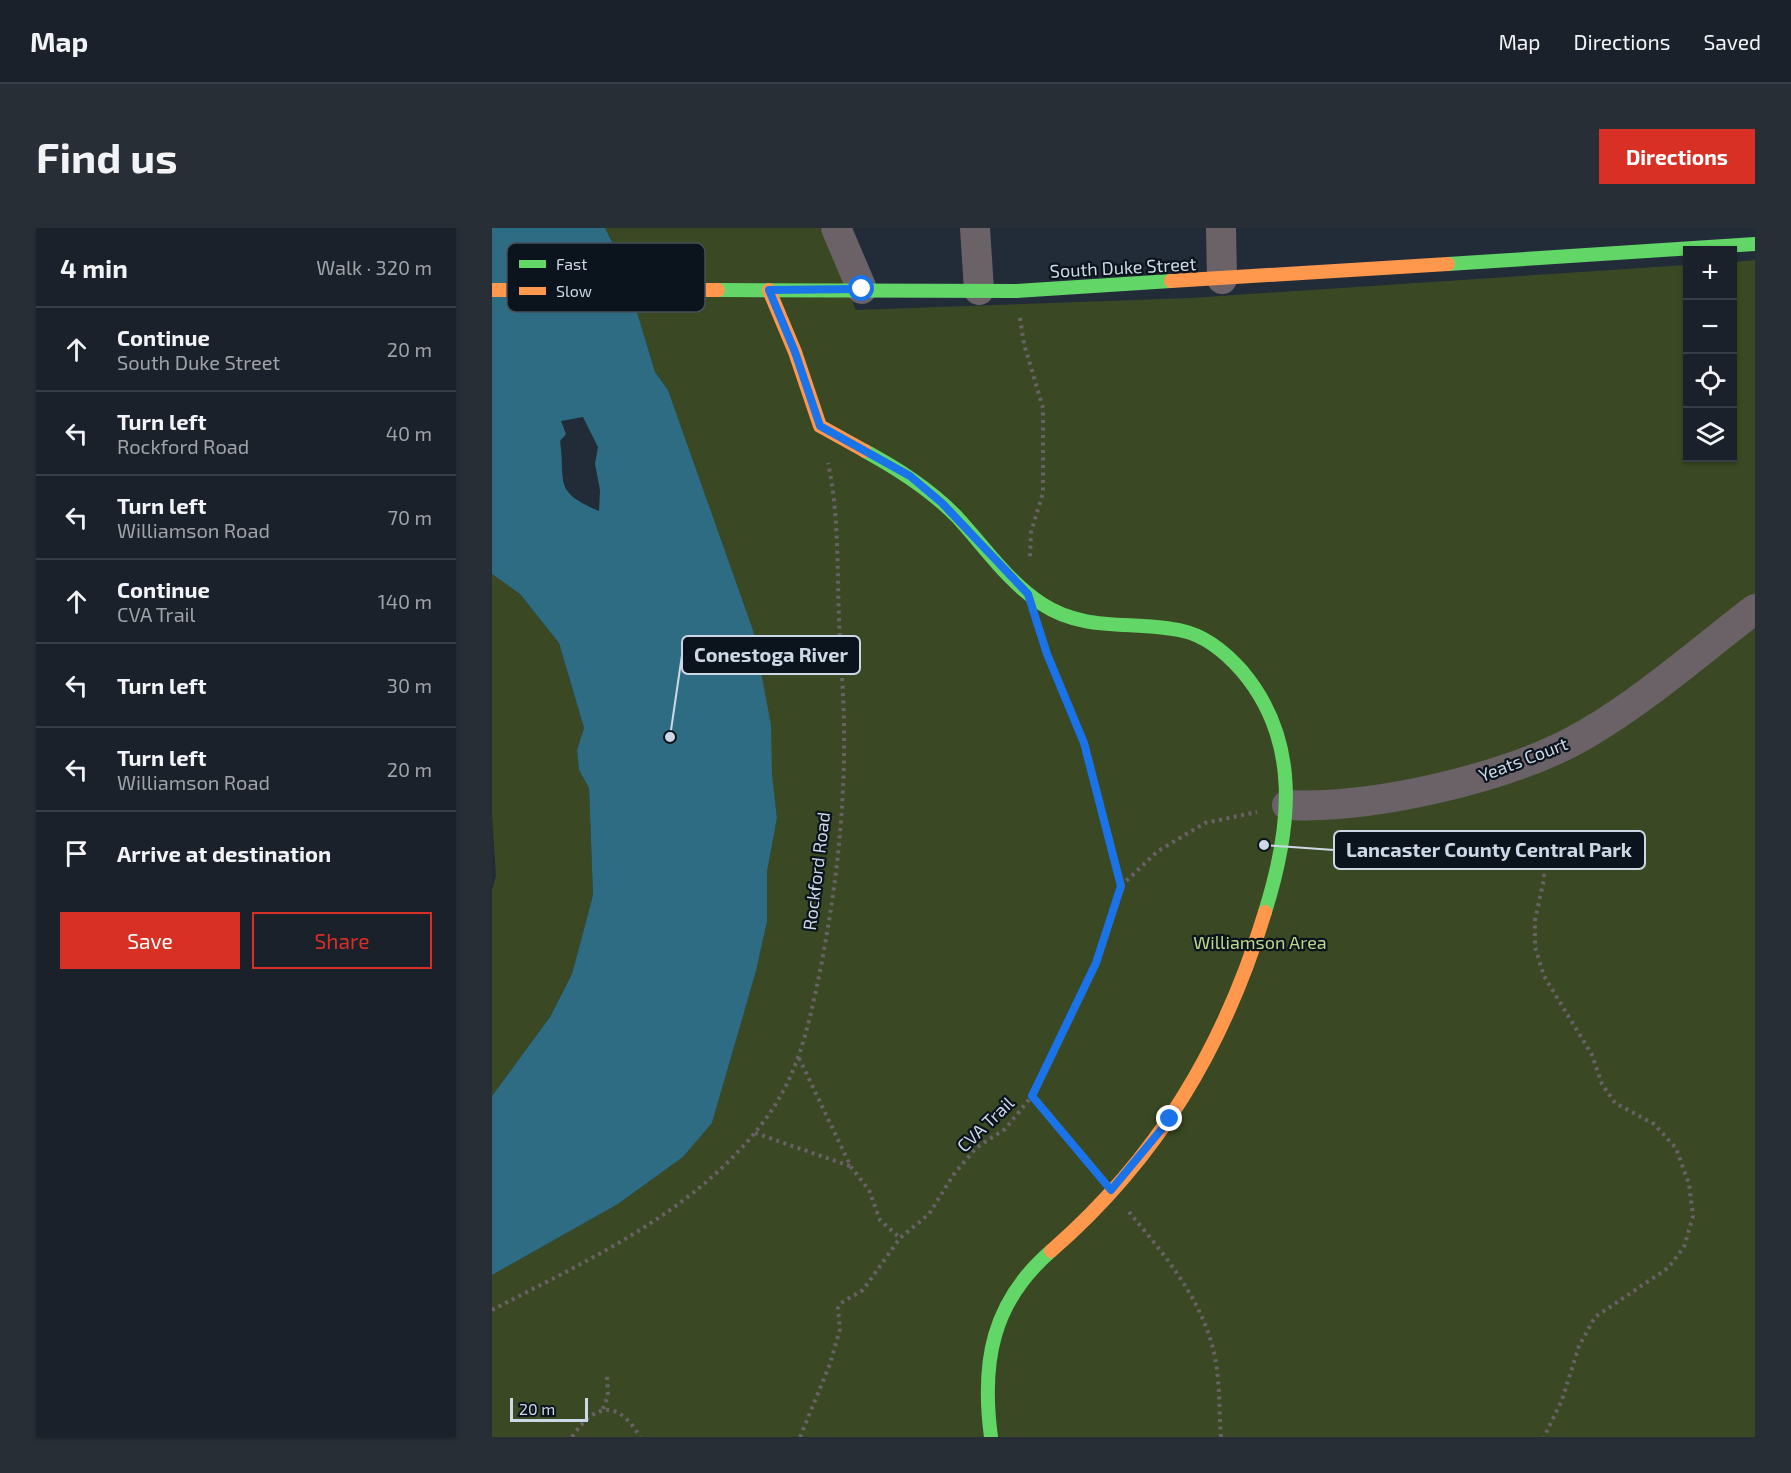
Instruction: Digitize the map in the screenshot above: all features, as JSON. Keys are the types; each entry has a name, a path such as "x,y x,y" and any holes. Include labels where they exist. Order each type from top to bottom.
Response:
{"street":[{"path":"836,228 862,289"},
{"path":"975,228 979,290"},
{"path":"1221,228 1222,279"},
{"name":"South Duke Street","path":"705,289 1016,291 1755,244"},
{"name":"South Duke Street","path":"492,290 507,290"},
{"path":"769,290 795,352 820,426 910,476 942,503 1028,594 1056,613 1089,625 1151,624 1202,637 1224,653 1245,675 1270,714 1285,761 1287,805 1284,833 1268,905 1246,970 1209,1054 1170,1119 1111,1190 1070,1234 1030,1269 1002,1311 992,1342 986,1381 986,1408 991,1437"},
{"name":"Yeats Court","path":"1287,805 1353,803 1414,792 1493,774 1545,755 1586,734 1633,703 1755,609"}],"path":[{"path":"1016,291 1024,344 1043,408 1043,493 1031,532 1032,551"},
{"name":"Rockford Road","path":"492,1310 622,1242 672,1210 726,1163 755,1133 785,1093 799,1058 831,914 840,846 844,754 835,513 820,426"},
{"path":"1041,634 1084,743 1121,886 1158,851 1205,824 1287,805"},
{"path":"1334,831 1436,856 1496,844 1518,844 1535,853 1544,865 1544,879 1535,920 1535,947 1544,976 1592,1055 1602,1084 1615,1103 1654,1124 1676,1148 1689,1184 1693,1216 1684,1247 1668,1268 1595,1317 1579,1346 1562,1400 1544,1437"},
{"name":"CVA Trail","path":"800,1437 830,1365 840,1329 838,1308 840,1303 863,1290 900,1238 929,1215 954,1174 976,1148 1005,1129 1032,1096 1096,963 1121,886"},
{"path":"799,1058 851,1167 869,1190 880,1220 900,1238"},
{"path":"1032,1096 1162,1251 1198,1308 1216,1362 1221,1437"},
{"path":"755,1133 851,1167"},
{"path":"603,1409 608,1396 607,1376"},
{"path":"572,1437 585,1418 603,1409 617,1411 632,1422 640,1437"}],"green space":[{"name":"Williamson Area","path":"605,228 820,228 856,310 1191,298 1683,265 1683,462 1737,462 1737,262 1755,260 1755,1437 492,1437 492,1275 618,1204 683,1157 712,1123 756,971 767,922 767,872 777,818 753,630 668,390 655,372 637,312 705,312 705,243 612,243"},
{"path":"492,574 520,594 559,643 584,728 577,750 579,770 589,788 593,895 572,974 550,1017 492,1096 492,890 496,876 492,816"}],"water":[{"path":"492,228 605,228 612,243 507,243 507,312 637,312 655,372 668,390 753,630 771,725 772,775 777,818 767,872 767,922 756,971 712,1123 683,1157 618,1204 492,1275 492,1096 550,1017 572,974 593,895 589,788 579,770 577,750 584,728 559,643 520,594 492,574","holes":["583,417 598,447 595,464 600,490 599,511 574,498 564,484 560,441 566,434 561,421"]}],"traffic: fast":[{"path":"1448,264 1755,244"},
{"path":"718,290 1016,291 1171,281"},
{"path":"865,451 901,472 936,497 957,517 1007,574 1042,604 1076,619 1165,628 1191,633 1215,646 1242,671 1261,698 1275,727 1286,787 1281,849 1265,912"},
{"path":"991,1437 988,1383 995,1335 1003,1312 1015,1291 1051,1251"}],"traffic: slow":[{"path":"1171,281 1448,264"},
{"path":"492,290 507,290"},
{"path":"705,290 718,290"},
{"path":"769,290 795,352 820,426 865,451"},
{"path":"1051,1251 1124,1178 1183,1097 1229,1009 1265,912"}],"place":[{"name":"Conestoga River","path":"670,737"},
{"name":"Lancaster County Central Park","path":"1264,845"}],"route":[{"path":"862,289 769,290 795,352 820,426 910,476 942,503 1028,594 1047,654 1084,743 1121,886 1096,963 1032,1096 1111,1190 1170,1119"}]}
